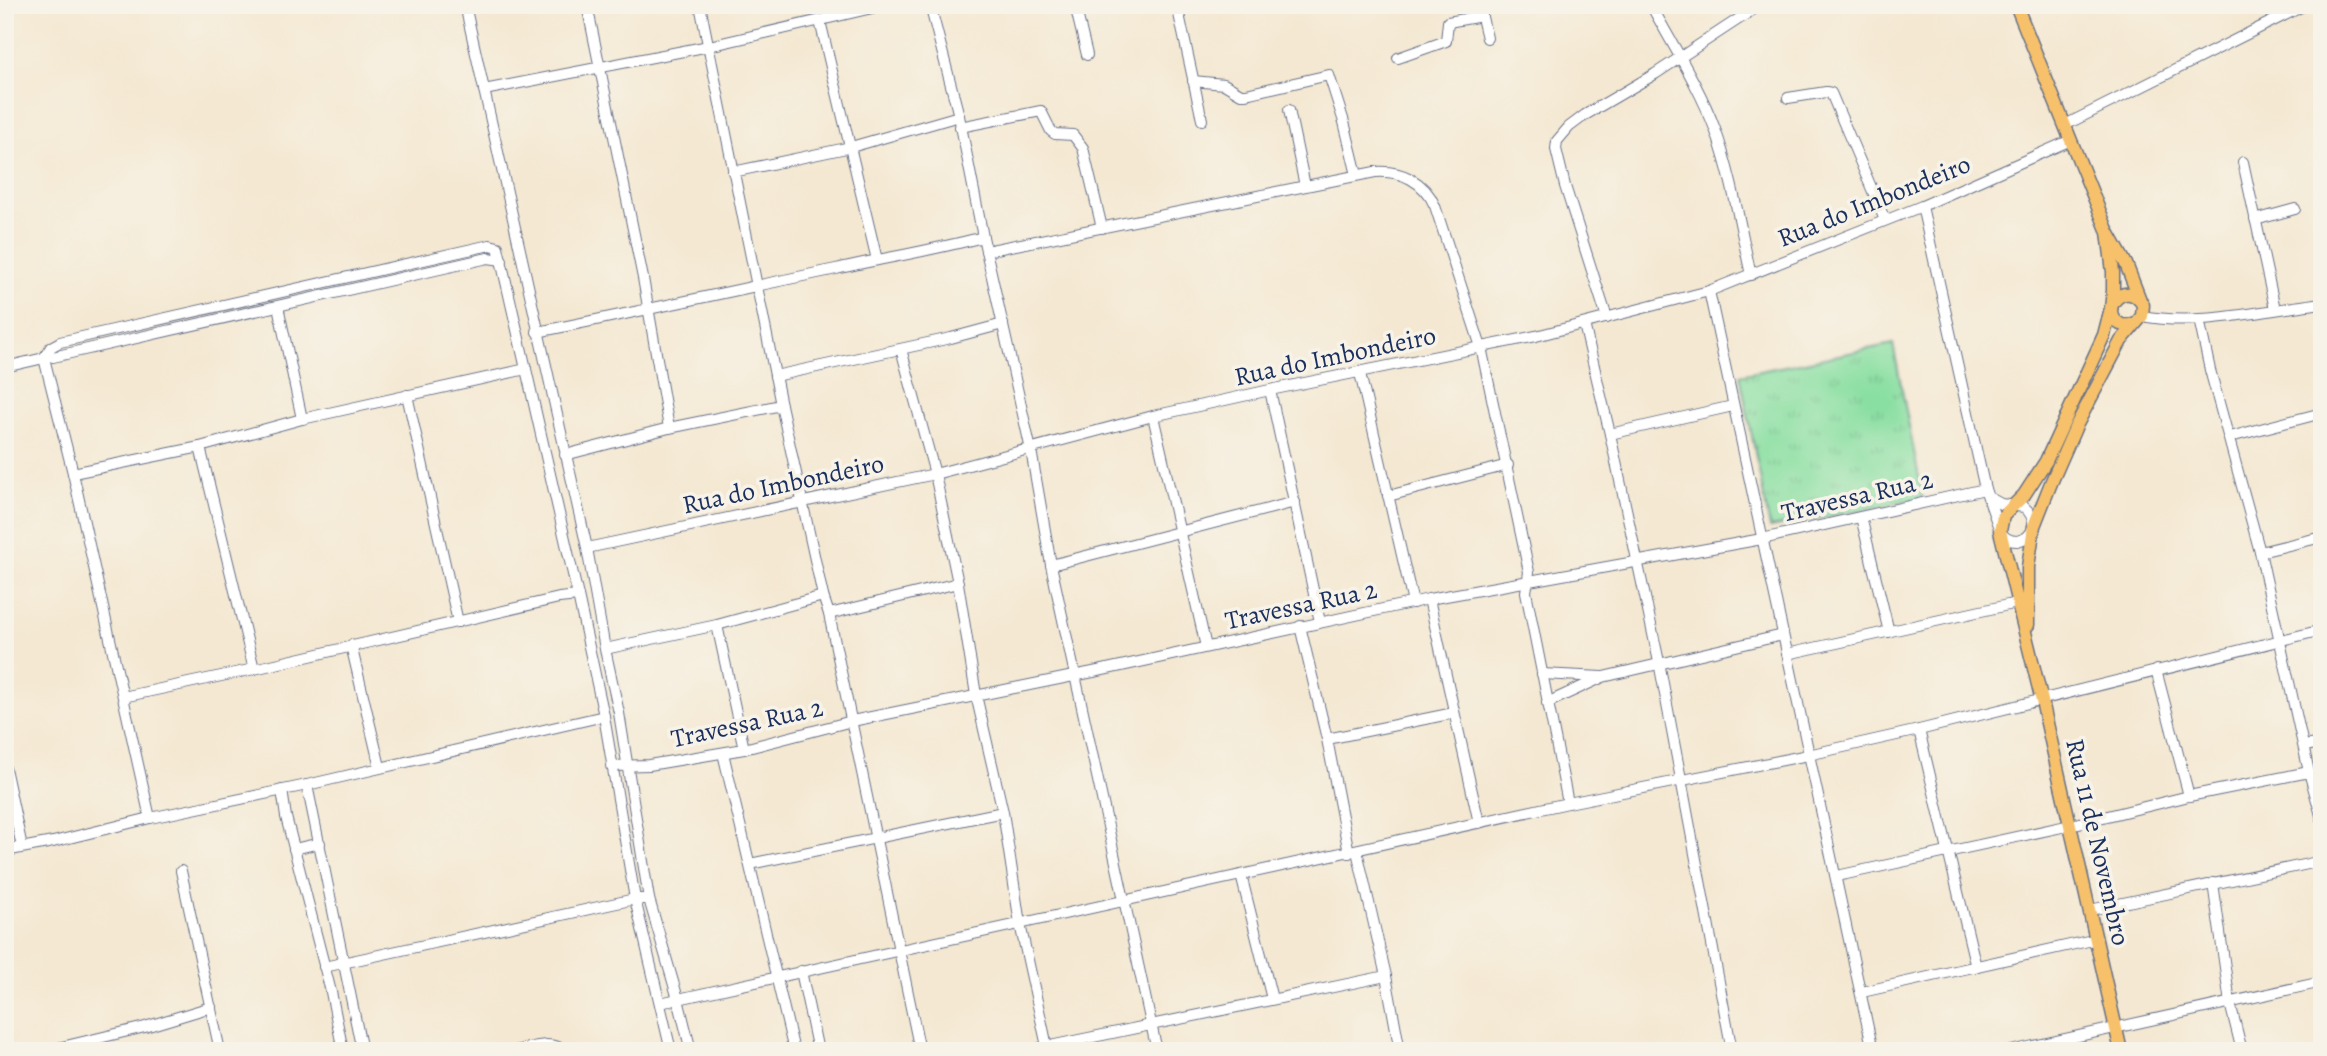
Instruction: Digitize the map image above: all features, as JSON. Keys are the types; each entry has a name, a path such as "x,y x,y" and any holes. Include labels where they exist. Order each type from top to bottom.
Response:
{"main road":[{"path":"2016,5 2108,232 2126,264 2143,305 2139,319 2122,325 2114,318 2111,309 2113,272 2108,232"},
{"path":"2000,531 2003,516 2032,485 2052,448 2099,348 2116,299 2126,293 2140,300"},
{"name":"Rua 11 de Novembro","path":"2028,643 2028,567 2034,526 2050,483 2099,380 2121,341 2139,319"},
{"name":"Rua 11 de Novembro","path":"2000,531 2091,910 2121,1051"}],"street":[{"path":"465,5 587,548 619,713 649,899 691,1051"},
{"path":"587,5 649,310 669,428"},
{"path":"700,5 781,405 829,614 920,1051"},
{"path":"484,90 709,46 885,5"},
{"path":"930,5 959,121 1031,450 1051,565 1157,1051"},
{"path":"1075,5 1087,55"},
{"path":"1177,5 1202,120"},
{"path":"1651,5 1710,115 1719,139 1751,275"},
{"path":"1607,318 1565,186 1557,144 1577,120 1760,5"},
{"path":"2065,125 2305,5"},
{"path":"1398,58 1446,41 1447,22 1480,10 1488,38"},
{"path":"820,21 877,260"},
{"path":"1193,81 1224,83 1246,94 1329,75 1357,175"},
{"path":"1788,98 1831,93 1885,220"},
{"path":"1289,110 1305,186"},
{"path":"733,172 959,121 1041,111 1051,131 1055,134 1073,135 1083,148 1102,228"},
{"name":"Rua do Imbondeiro","path":"587,548 801,500 935,474 1153,416 1584,324 1709,291 1922,206 2071,140"},
{"path":"2243,162 2275,309"},
{"path":"986,251 1357,175 1388,171 1401,173 1414,180 1432,198 1481,347 1528,572 1526,592 1568,803"},
{"path":"1922,206 1986,493 2000,531 2008,540 2017,541 2027,537 2034,526 2030,512 2014,504 2001,504 1986,493"},
{"path":"2255,220 2295,209"},
{"path":"537,332 983,237"},
{"path":"150,818 46,356 51,346 490,245 498,247 604,716 635,899 671,1051"},
{"path":"5,367 488,258 502,260"},
{"path":"1709,291 1873,1051"},
{"path":"2139,319 2199,319 2322,303"},
{"path":"278,306 302,419"},
{"path":"2199,319 2210,370 2260,552 2322,819"},
{"path":"775,376 1003,324"},
{"path":"1584,324 1659,662 1732,1051"},
{"path":"901,349 935,474 958,583 976,695 1003,812 1020,924 1047,1048"},
{"path":"73,473 200,447 302,419 526,369"},
{"path":"1360,373 1413,603"},
{"path":"1270,390 1320,622"},
{"path":"407,395 458,622"},
{"path":"565,455 669,428 781,405"},
{"path":"1610,434 1733,407"},
{"path":"2230,437 2322,413"},
{"path":"1153,416 1206,647"},
{"path":"200,447 254,669"},
{"path":"1388,496 1507,465"},
{"name":"Travessa Rua 2","path":"611,766 649,765 723,753 852,721 1075,676 1429,599 1762,539 1986,493"},
{"path":"1051,565 1295,502"},
{"path":"1861,517 1889,632"},
{"path":"2260,552 2322,537"},
{"path":"829,614 958,583"},
{"path":"123,696 578,596"},
{"path":"605,649 717,625 823,596"},
{"path":"1429,599 1479,823"},
{"path":"1787,654 2017,603"},
{"path":"717,625 744,748"},
{"path":"1300,626 1353,852 1386,976 1400,1051"},
{"path":"660,1003 1568,803 1808,755 2042,701 2322,630"},
{"path":"1547,703 1603,677 1783,635"},
{"path":"351,645 380,767"},
{"path":"2157,670 2189,796"},
{"path":"1542,674 1603,677"},
{"path":"1327,739 1454,713"},
{"path":"5,851 604,716"},
{"path":"1919,730 1976,967"},
{"path":"2304,746 2322,743"},
{"path":"723,753 794,1051"},
{"path":"5,768 22,847"},
{"path":"1837,876 2071,825 2189,796 2309,772"},
{"path":"307,785 362,1051"},
{"path":"282,790 342,1051"},
{"path":"750,864 1003,812"},
{"path":"294,849 320,844"},
{"path":"2091,910 2322,861"},
{"path":"181,872 220,1051"},
{"path":"1241,876 1272,999"},
{"path":"2213,883 2230,1003 2242,1051"},
{"path":"324,967 635,899 649,899"},
{"path":"1862,992 2097,939"},
{"path":"801,971 818,1051"},
{"path":"1026,1051 1386,976"},
{"path":"2011,1051 2322,982"},
{"path":"45,1051 145,1027 211,1007"},
{"path":"516,1051 548,1045 558,1046 565,1051"}],"green space":[{"path":"1893,344 1923,498 1770,528 1740,375"}]}
